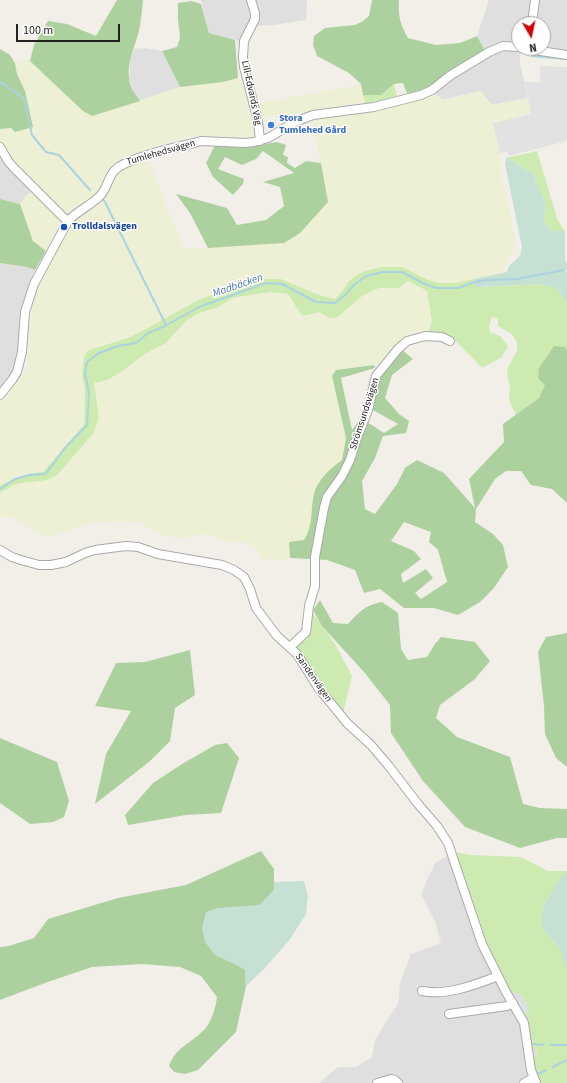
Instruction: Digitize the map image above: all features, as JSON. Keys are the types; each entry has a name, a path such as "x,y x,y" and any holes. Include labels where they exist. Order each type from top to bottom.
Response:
{"street":[{"name":"Lill-Edvards Väg","path":"251,0 255,19 254,24 244,41 242,57 258,122 260,141"},
{"path":"533,16 535,0"},
{"name":"Tumlehedsvägen","path":"0,395 17,372 22,352 25,312 34,284 68,221 74,214 101,195 112,173 116,169 128,162 194,142 246,143 260,141 282,131 301,119 313,115 374,107 421,95 432,90 451,75 494,50 503,46 511,47"},
{"name":"Tumlehedsvägen","path":"551,52 567,55"},
{"path":"0,148 8,162 68,221"},
{"name":"Strömsundsvägen","path":"290,647 306,632 309,606 315,586 315,557 327,497 342,476 350,460 368,410 376,376 407,340 425,336 442,337 450,341"},
{"name":"Sandenvägen","path":"0,550 21,560 39,565 51,565 66,562 95,550 130,546 138,547 158,554 222,566 234,570 244,577 259,612 277,636 297,654 319,689 339,714 371,745 388,765 441,831 448,843 482,944 524,1023 534,1081 524,1083"},
{"path":"422,991 442,992 482,982 498,976"},
{"path":"449,1014 507,1006 513,1003"},
{"path":"377,1083 391,1079 398,1083"}],"shaded area":[{"path":"201,0 307,0 306,20 257,26 251,33 246,43 209,33"},
{"path":"489,0 567,0 567,50 551,49 551,16 511,16 511,56 520,56 520,64 528,98 492,105 480,91 443,100 435,94 435,91 431,85 485,51 477,36"},
{"path":"145,48 162,51 180,87 140,101 134,92 129,79 131,57 134,49"},
{"path":"540,66 567,67 567,141 508,156 507,152 500,153 493,123 531,114 525,81 540,83"},
{"path":"0,141 36,185 20,204 0,199"},
{"path":"0,263 27,267 35,270 25,298 16,364 10,376 0,389"},
{"path":"454,852 510,991 521,995 530,1010 529,1028 531,1049 536,1049 537,1056 532,1058 539,1083 319,1083 338,1067 356,1067 372,1057 375,1040 398,1003 400,983 411,954 441,943 435,921 421,894 435,863"}],"green space":[{"path":"117,0 143,0 139,31 129,66 130,85 140,101 92,116 83,111 30,61 34,45 48,21 67,24 96,36"},
{"path":"372,0 399,0 400,20 408,38 436,45 460,43 477,36 485,51 436,83 415,92 407,93 403,83 394,84 381,95 363,95 361,84 349,73 317,56 313,45 314,36 325,28 355,25 363,21 369,16"},
{"path":"192,1 201,4 209,33 235,40 238,78 223,82 180,87 162,51 177,47 180,38 178,3"},
{"path":"0,49 10,55 15,63 17,74 25,91 33,127 15,132 11,128 0,129"},
{"path":"25,59 30,61 45,74 83,111 92,116 180,87 223,82 238,78 251,108 256,137 188,137 121,158 114,163 100,188 94,195 69,212 61,222 46,251 34,241 20,204 36,185 15,164 0,141 0,129 33,127 25,91 17,74 15,63"},
{"path":"394,84 397,96 378,102 365,103 363,95 381,95"},
{"path":"361,85 365,103 321,109 285,117 274,115 260,118 257,109 258,103"},
{"path":"480,91 492,105 528,98 531,114 494,123 500,153 501,171 516,242 514,251 507,260 501,275 455,283 439,283 428,280 402,267 382,267 367,269 350,281 335,299 319,295 281,279 264,279 200,299 128,338 89,350 82,375 85,390 84,423 43,472 30,472 19,475 0,486 0,405 26,370 31,317 35,294 60,241 72,223 109,193 111,180 126,165 148,158 180,240 186,249 284,243 328,202 312,118 376,112 435,94 443,100"},
{"path":"277,142 286,145 283,155 288,157 287,163 295,168 306,161 321,163 328,202 300,233 284,243 208,248 190,213 176,194 227,208 237,225 266,220 284,206 280,187 263,182 294,173 263,151 256,159 242,165 225,157 218,169 244,179 243,184 233,195 213,177 206,163 215,145 243,148"},
{"path":"537,151 558,221 565,231 552,231 544,223 545,202 539,193 534,174 506,158"},
{"path":"506,158 534,174 537,185 545,202 544,223 552,231 565,231 565,261 567,262 567,270 564,270 567,272 567,304 558,289 542,284 476,287 474,279 507,272 509,266 520,256 522,247 505,164"},
{"path":"0,199 20,204 33,241 46,251 35,270 27,267 0,263"},
{"path":"382,267 402,267 428,280 439,283 455,283 474,279 476,286 482,287 542,284 558,289 567,304 567,350 565,347 539,398 516,415 510,403 510,389 507,372 508,367 517,351 517,343 512,334 498,326 498,319 492,317 489,326 490,332 500,336 508,346 502,357 482,368 450,335 428,332 432,321 427,291 408,281 399,288 379,288 362,296 338,317 329,318 320,312 302,316 288,294 270,292 232,298 218,307 197,314 186,321 166,343 145,354 108,380 94,383 99,417 93,434 56,476 47,480 16,484 0,493 0,486 11,480 26,474 43,472 84,424 85,390 82,375 85,355 89,350 128,338 200,299 264,279 281,279 319,295 335,299 349,281 356,275"},
{"path":"408,281 427,291 432,321 428,332 416,332 404,337 378,364 337,370 332,376 346,438 342,460 332,468 314,493 310,531 304,540 289,542 290,558 273,561 262,559 254,546 243,542 224,541 210,534 196,535 182,539 163,535 139,522 116,521 89,524 52,536 41,535 12,517 0,517 0,493 16,484 47,480 93,434 94,383 108,380 145,354 166,343 186,321 197,314 218,307 232,298 270,292 288,294 302,316 320,312 338,317 362,296 379,288 399,288"},
{"path":"554,346 565,347 567,350 567,503 552,489 531,485 521,471 506,471 495,479 476,509 475,522 493,534 503,545 508,567 494,588 480,602 458,615 434,608 404,608 380,589 364,593 355,570 327,560 290,558 289,542 304,540 307,534 311,523 314,494 318,484 329,471 342,460 346,438 332,376 336,370 374,365 375,368 341,378 352,430 361,418 384,433 398,424 373,410 373,396 377,381 401,349 413,359 392,375 385,398 399,414 409,421 406,433 383,436 375,458 362,481 365,509 375,514 397,484 405,468 417,460 444,473 475,508 469,479 504,442 503,424 539,398 545,385 538,378 539,368","holes":["404,522 431,532 429,542 438,550 447,582 421,599 415,593 433,578 426,569 403,583 401,574 421,559 414,551 391,541"]},
{"path":"320,600 333,623 348,624 363,610 371,605 382,602 398,613 401,649 408,660 427,657 441,637 475,642 490,661 475,679 440,705 436,718 457,737 510,757 523,804 540,808 567,809 567,838 557,838 520,848 465,827 423,781 391,733 390,705 364,672 322,626 313,610"},
{"path":"311,610 335,644 352,676 343,713 332,702 296,649 295,645 308,631"},
{"path":"567,633 567,767 556,758 545,734 544,706 538,652 546,637"},
{"path":"190,650 195,695 175,708 170,741 149,762 95,804 106,754 131,711 95,706 116,663 145,662"},
{"path":"0,738 57,762 69,801 64,817 53,822 30,824 0,803"},
{"path":"227,743 239,758 221,813 186,815 128,825 125,815 153,783 215,745"},
{"path":"261,851 274,869 274,890 214,954 245,969 246,986 236,1032 198,1070 185,1074 174,1072 169,1066 175,1054 206,1028 213,1015 217,997 201,976 180,967 142,964 92,967 0,1000 0,947 9,946 34,938 48,919 118,898 186,885"},
{"path":"454,852 471,855 521,857 548,871 567,871 556,884 544,905 542,928 561,950 567,972 567,1083 539,1083 537,1081 532,1058 537,1056 536,1049 531,1049 529,1020 524,1013 530,1010 521,995 510,991 486,945 459,861"},
{"path":"567,871 567,972 561,950 542,928 542,915 544,905 556,884"},
{"path":"304,881 308,896 306,914 290,939 264,969 246,986 245,969 214,954 205,942 202,928 206,912 217,908 260,905 274,890 274,882"}],"waterway":[{"path":"532,56 567,59"},
{"path":"0,82 24,98 32,135 46,152 59,155 90,190"},
{"path":"102,198 166,325"},
{"name":"Madbäcken","path":"0,489 15,479 30,475 45,474 64,449 87,425 89,393 85,373 87,362 99,353 118,346 136,343 148,333 165,326 199,307 266,283 282,284 316,302 335,303 366,276 383,272 402,272 436,288 458,288 475,282 517,279 564,270"},
{"path":"533,1044 543,1045"},
{"path":"551,1045 567,1045"},
{"path":"553,1067 567,1060"},
{"path":"536,1075 546,1070"}],"place":[{"name":"Stora Tumlehed Gård","path":"271,125"},
{"name":"Trolldalsvägen","path":"64,227"}]}
